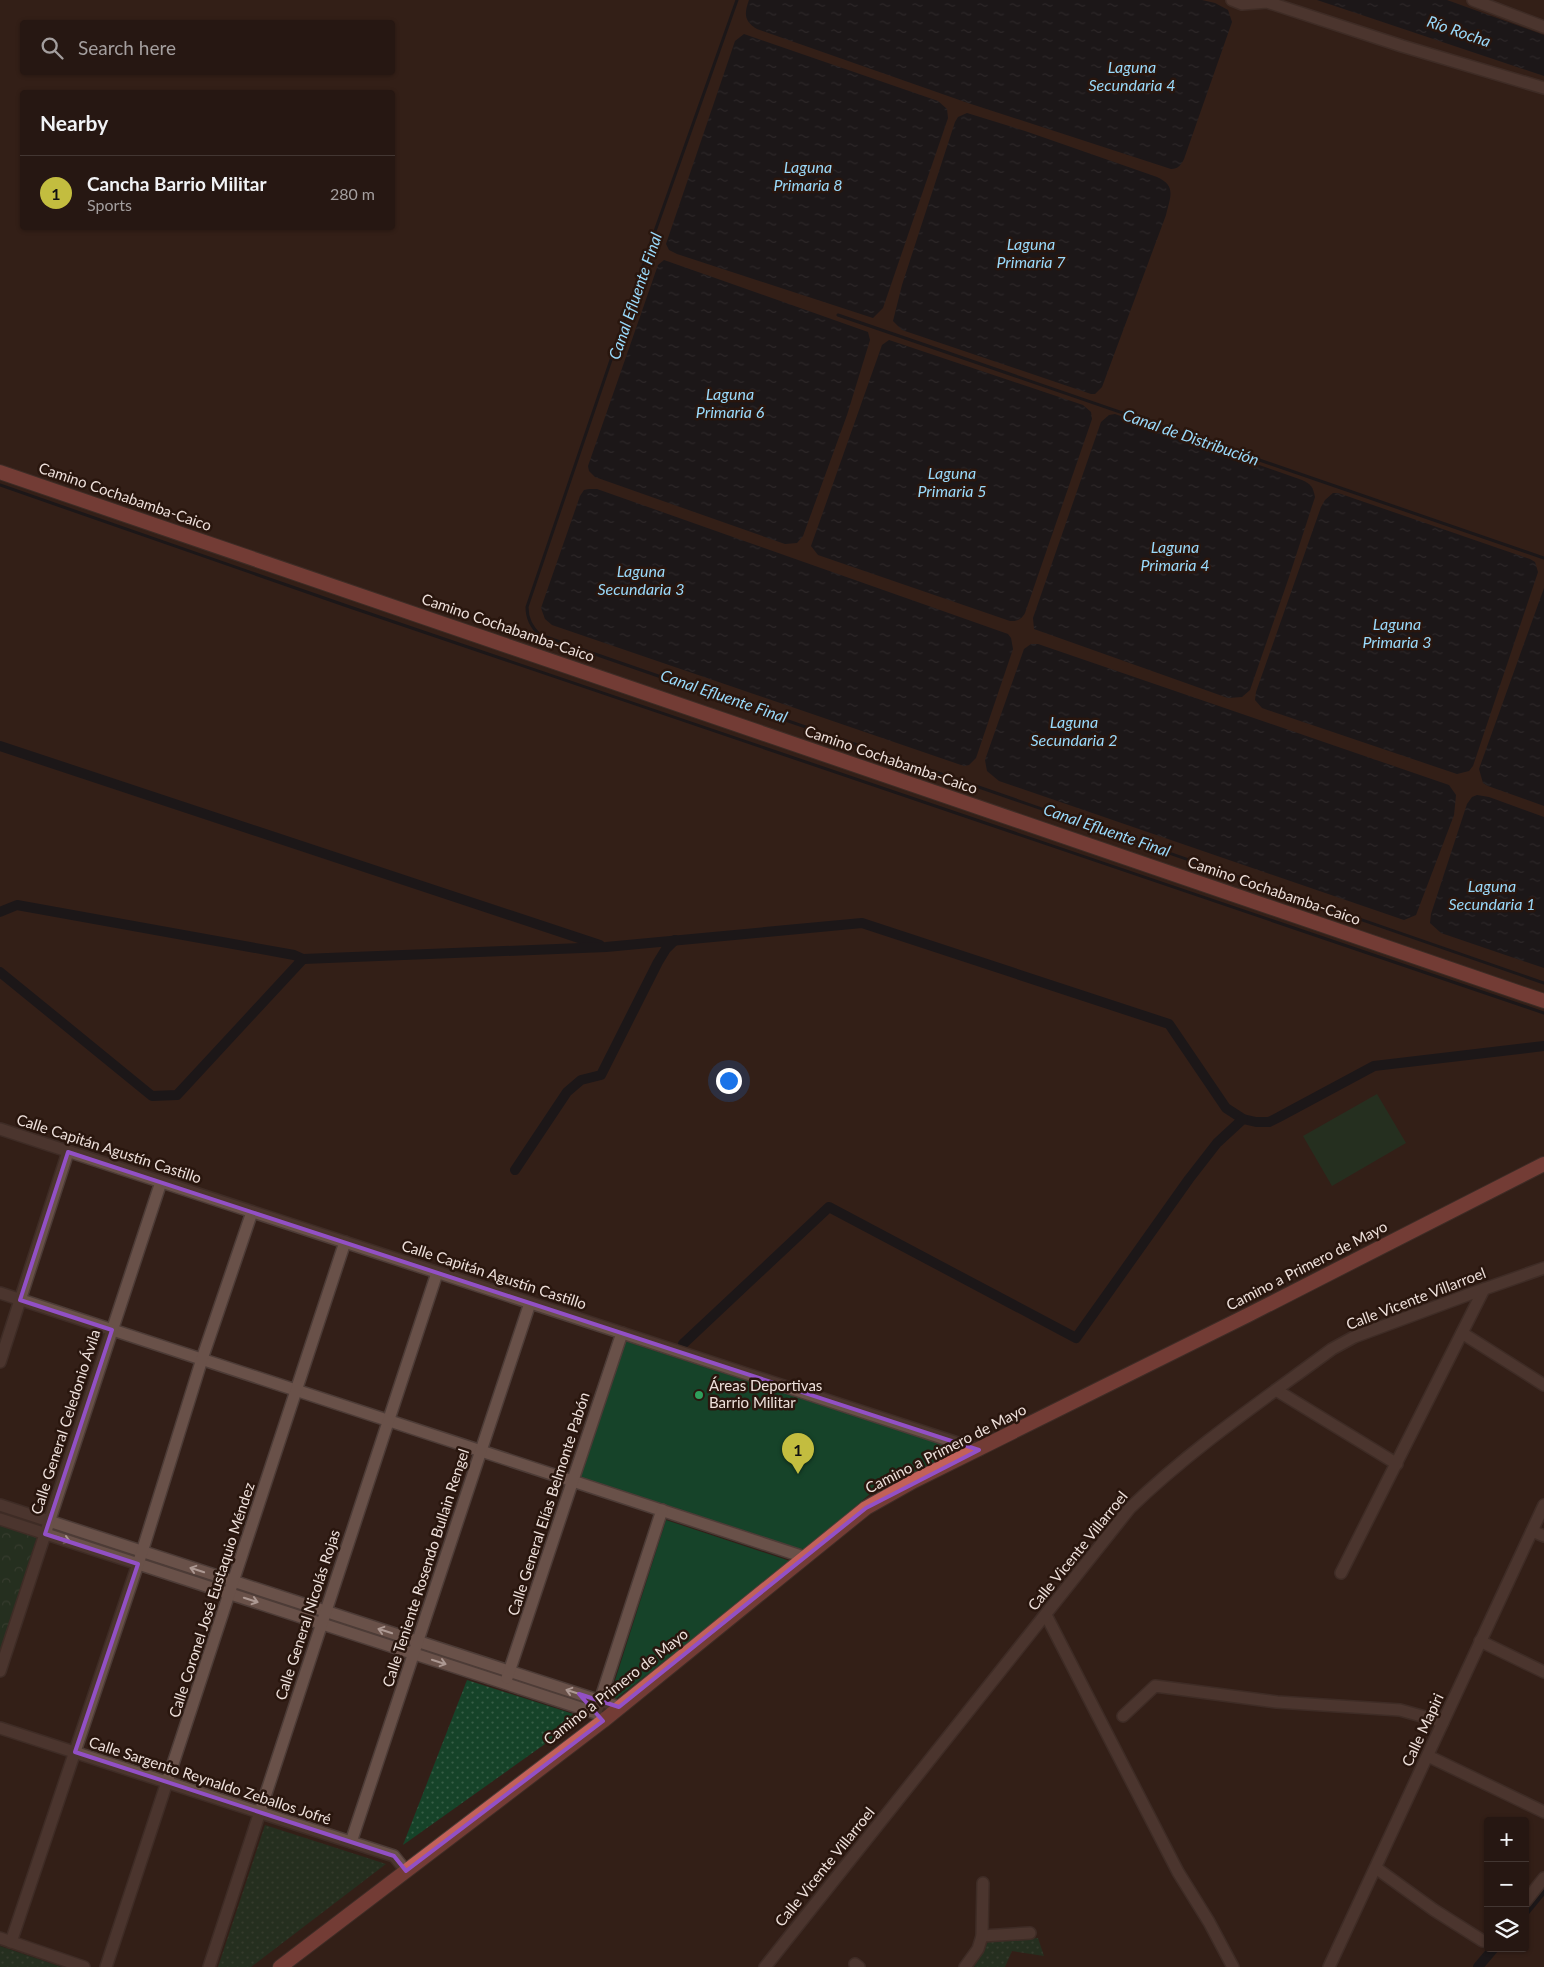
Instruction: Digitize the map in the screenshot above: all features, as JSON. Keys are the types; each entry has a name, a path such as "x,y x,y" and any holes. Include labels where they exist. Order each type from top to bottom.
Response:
{"main road":[{"name":"Camino Cochabamba-Caico","path":"0,472 1544,1001"},
{"name":"Camino a Primero de Mayo","path":"280,1967 599,1717 619,1707 866,1508 914,1481 979,1450 1544,1164"}],"street":[{"path":"1232,0 1242,4 1267,2 1402,46 1544,88"},
{"path":"1473,0 1544,27"},
{"name":"Calle Capitán Agustín Castillo","path":"0,1129 979,1450"},
{"path":"0,1362 68,1152"},
{"name":"Calle General Celedonio Ávila","path":"0,1671 161,1182"},
{"path":"84,1967 6,1940 75,1752 142,1552 202,1359 252,1212"},
{"name":"Calle Coronel José Eustaquio Méndez","path":"106,1967 345,1242"},
{"name":"Calle Vicente Villarroel","path":"765,1967 1130,1508 1184,1458 1332,1349 1354,1337 1544,1268"},
{"name":"Calle General Nicolás Rojas","path":"209,1967 437,1272"},
{"path":"1341,1573 1484,1289"},
{"path":"0,1293 573,1480 804,1558"},
{"name":"Calle Teniente Rosendo Bullain Rengel","path":"351,1842 530,1303"},
{"name":"Calle General Elías Belmonte Pabón","path":"505,1684 622,1333"},
{"path":"1462,1333 1544,1386"},
{"path":"1276,1390 1397,1464"},
{"path":"0,1505 619,1707"},
{"name":"Calle Mapiri","path":"1329,1967 1544,1505"},
{"path":"0,1519 505,1684 599,1717 600,1701 662,1510"},
{"path":"1532,1531 1544,1536"},
{"path":"1046,1615 1178,1872 1209,1922 1233,1967"},
{"path":"1480,1641 1544,1672"},
{"path":"1123,1716 1155,1686 1277,1702 1400,1710 1443,1722"},
{"name":"Calle Sargento Reynaldo Zeballos Jofré","path":"0,1728 394,1856 406,1870"},
{"path":"1428,1756 1544,1812"},
{"path":"1376,1868 1434,1910 1484,1941"},
{"path":"1529,1897 1544,1878"},
{"path":"965,1967 978,1949 982,1936 983,1883"},
{"path":"982,1936 1030,1933"}],"highlighted area":[{"path":"68,1152 979,1450 866,1508 619,1707 579,1694 603,1721 406,1871 394,1856 75,1752 138,1564 45,1534 112,1330 20,1300"}],"green space":[{"path":"1377,1094 1406,1143 1332,1186 1303,1136"},
{"name":"Áreas Deportivas Barrio Militar","path":"625,1341 959,1450 871,1493 804,1551 580,1477"},
{"path":"666,1520 790,1561 697,1636 694,1643 689,1642 616,1699 610,1696"},
{"path":"0,1525 37,1537 0,1652"},
{"path":"467,1680 583,1717 403,1845"},
{"path":"265,1825 386,1864 251,1967 218,1967"},
{"path":"1038,1938 1044,1956 1012,1951 1005,1967 974,1967 989,1940"},
{"path":"0,1946 62,1967 0,1967"}],"water":[{"name":"Laguna Secundaria 4","path":"749,0 1202,0 1215,3 1228,10 1232,22 1184,159 1179,166 1171,169 968,103 757,29 746,17"},
{"name":"Río Rocha","path":"1317,0 1447,0 1544,35 1544,76"},
{"name":"Laguna Primaria 8","path":"744,34 938,101 947,109 948,118 883,308 873,318 677,254 669,250 666,244 735,41"},
{"name":"Laguna Primaria 7","path":"967,113 1157,177 1163,180 1170,188 1166,215 1102,387 1095,394 902,330 893,321 902,285 955,122 958,117"},
{"name":"Laguna Primaria 6","path":"664,260 868,332 870,340 847,415 803,536 797,543 785,544 595,477 589,471 588,466 658,265"},
{"name":"Laguna Primaria 5","path":"889,340 1083,405 1091,412 1092,419 1025,613 1019,620 1010,621 818,555 811,546 882,345"},
{"name":"Laguna Primaria 4","path":"1115,414 1302,480 1310,484 1312,488 1315,497 1289,577 1250,690 1242,697 1228,698 1034,629 1033,618 1101,422 1109,415"},
{"name":"Laguna Secundaria 3","path":"597,489 1008,634 1011,638 1013,649 976,758 969,765 964,766 552,625 545,619 541,608 580,496 584,490"},
{"name":"Laguna Primaria 3","path":"1333,493 1338,493 1535,562 1538,572 1473,766 1469,771 1457,774 1262,708 1255,700 1256,692 1321,507 1325,500"},
{"path":"1544,588 1544,806 1488,786 1483,783 1479,769"},
{"name":"Laguna Secundaria 2","path":"1031,644 1038,644 1449,785 1456,795 1454,815 1416,915 1404,920 999,781 987,771 985,760 1024,649"},
{"name":"Laguna Secundaria 1","path":"1477,795 1489,797 1544,817 1544,968 1441,933 1430,923 1431,914 1467,804 1472,797"}],"waterway":[{"name":"Canal Efluente Final","path":"737,0 648,251 527,607 529,619 534,629 540,635 1544,983"},
{"name":"Canal de Distribución","path":"838,315 1544,558"},
{"path":"0,485 347,606 1544,1013"},
{"path":"0,746 600,945"},
{"path":"0,912 17,905 294,955 303,959 606,947 862,923 1169,1024 1226,1108 1243,1119 1256,1122 1269,1122 1374,1066 1544,1046"},
{"path":"515,1170 567,1092 581,1080 601,1075 658,962 666,949 675,940"},
{"path":"0,972 152,1096 177,1095 303,959"},
{"path":"683,1344 829,1207 1076,1338 1189,1179 1217,1143 1243,1119"},
{"path":"1528,1907 1544,1888"},
{"path":"1478,1967 1491,1952"}],"place":[{"name":"Áreas Deportivas Barrio Militar","path":"699,1395"},
{"name":"Cancha Barrio Militar","path":"798,1474"}]}
